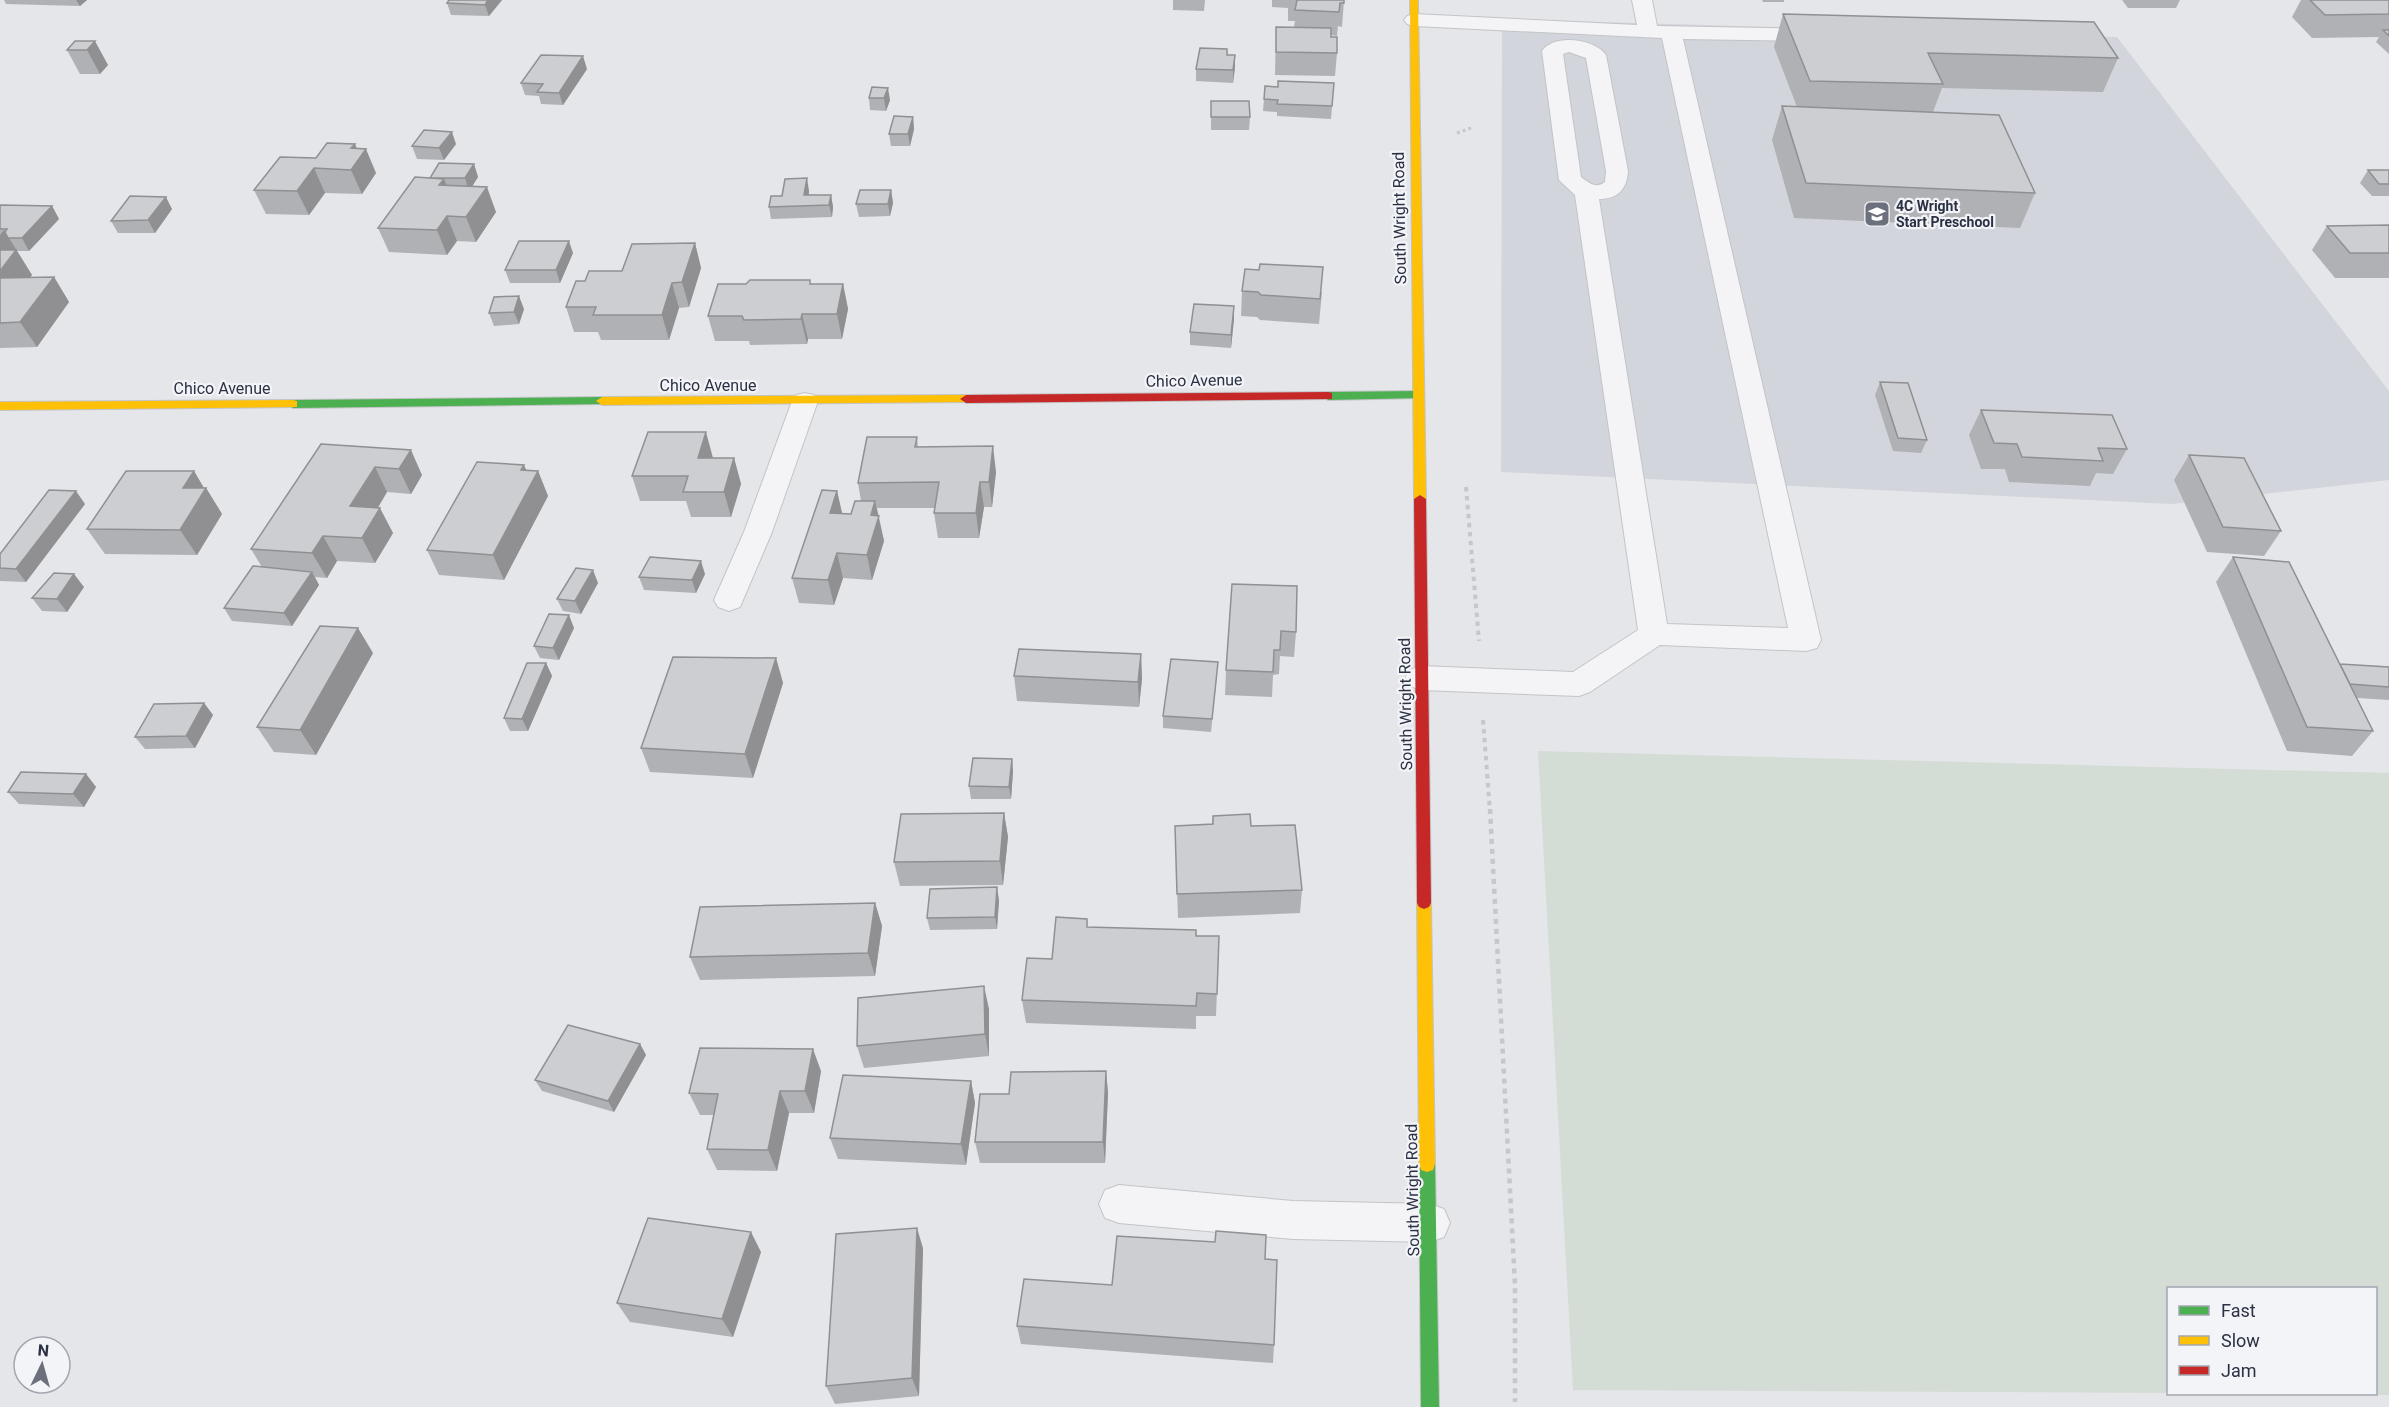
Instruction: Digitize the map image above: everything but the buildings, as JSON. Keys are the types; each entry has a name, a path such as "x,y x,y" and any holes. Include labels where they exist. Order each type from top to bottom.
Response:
{"main road":[{"name":"South Wright Road","path":"1414,10 1431,1407"},
{"name":"Chico Avenue","path":"0,406 1417,395"}],"lane":[{"path":"1421,678 1579,684 1654,634 1806,640 1713,227 1660,32 1642,0"},
{"path":"1414,10 1561,27 1660,32 1842,36"},
{"path":"1561,27 1581,46 1596,55 1617,171 1616,184 1606,192 1586,192 1570,180 1552,51 1561,27"},
{"path":"1586,192 1654,634"},
{"path":"729,600 758,532 806,401"},
{"path":"1119,1204 1293,1220 1430,1223"}],"path":[{"path":"1456,143 1458,131 1471,128"},
{"path":"1466,486 1481,661 1479,682 1487,755 1515,1285 1515,1402"}],"shaded area":[{"name":"4C Wright Start Preschool","path":"1502,19 2117,37 2389,391 2389,480 2172,504 1501,472"},
{"path":"1538,751 2389,773 2389,1395 2377,1395 2377,1287 2167,1287 2167,1393 1573,1390"}],"traffic: fast":[{"path":"1328,396 1417,395"},
{"path":"293,404 602,401"},
{"path":"1427,1164 1430,1407"}],"traffic: slow":[{"path":"1414,0 1420,499"},
{"path":"602,401 966,399"},
{"path":"0,406 293,404"},
{"path":"1424,903 1427,1164"}],"traffic: jam":[{"path":"966,399 1328,396"},
{"path":"1420,499 1424,903"}],"place":[{"name":"4C Wright Start Preschool","path":"1877,214"}]}
